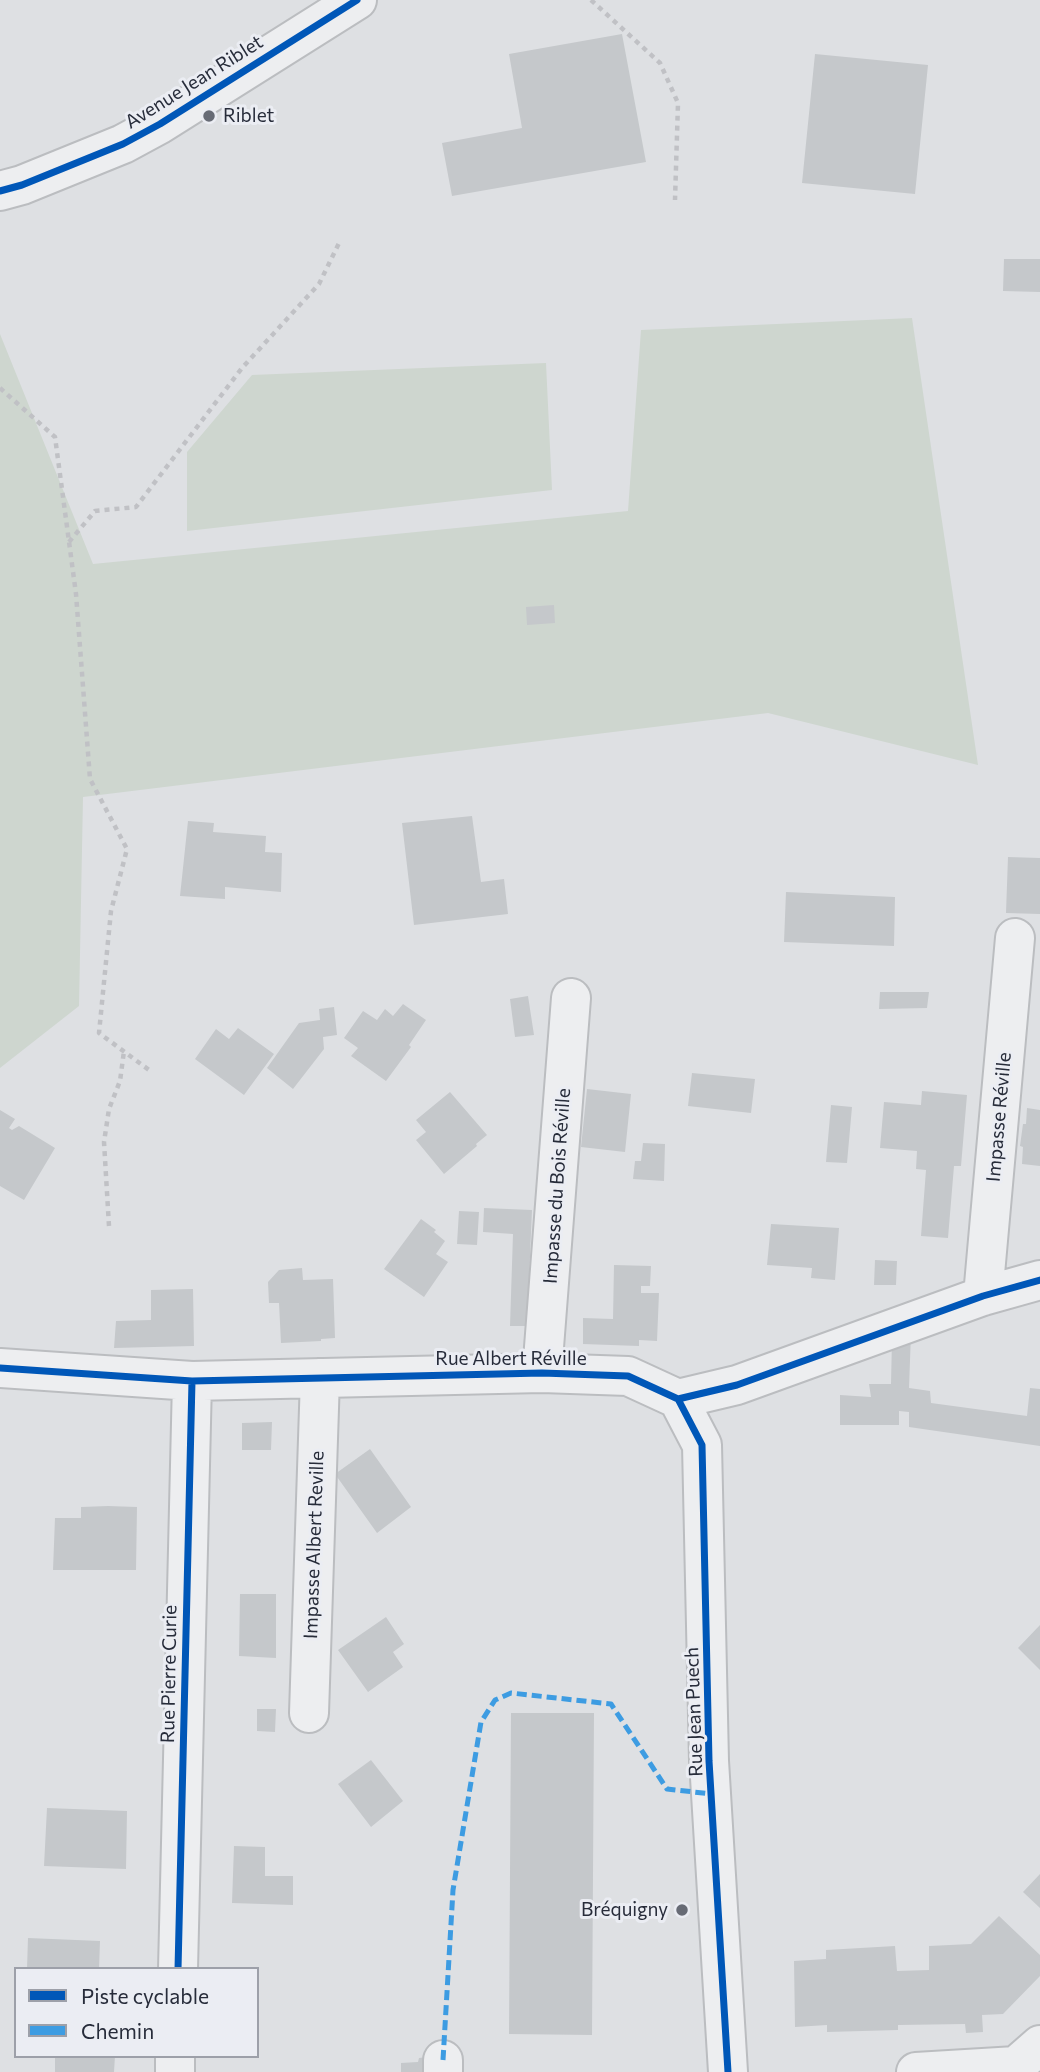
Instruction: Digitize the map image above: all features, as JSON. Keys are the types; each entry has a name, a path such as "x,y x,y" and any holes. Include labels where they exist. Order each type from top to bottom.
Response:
{"street":[{"name":"Avenue Jean Riblet","path":"0,191 22,185 123,144 160,124 357,0"},
{"name":"Impasse Réville","path":"983,1296 1015,938"},
{"name":"Impasse du Bois Réville","path":"542,1373 571,998"},
{"path":"678,1399 737,1385 983,1296 1040,1280"},
{"name":"Rue Albert Réville","path":"0,1368 192,1381 542,1373 628,1376 678,1399"},
{"name":"Impasse Albert Reville","path":"309,1713 320,1378"},
{"name":"Rue Pierre Curie","path":"178,1967 192,1381"},
{"name":"Rue Jean Puech","path":"678,1399 702,1445 709,1761 728,2072"},
{"path":"916,2072 1016,2066 1040,2045"}],"path":[{"path":"591,0 660,63 678,103 675,200"},
{"path":"69,542 95,511 136,507 243,368 319,284 339,243"},
{"path":"0,388 55,437 76,594 90,779 127,849 111,911 99,1033 149,1070"},
{"path":"109,1226 104,1142 108,1108 120,1081 124,1051"}],"shaded area":[{"path":"912,318 978,765 768,713 83,797 79,1006 0,1068 0,334 93,564 628,511 641,330"},
{"path":"546,363 552,490 187,531 187,452 252,375"}],"building":[{"path":"622,34 646,162 452,196 442,143 522,128 509,54"},
{"path":"815,54 928,65 915,194 802,183"},
{"path":"1004,259 1040,259 1040,292 1003,291"},
{"path":"554,605 555,623 527,625 526,607"},
{"path":"472,816 481,882 504,879 508,914 414,925 402,823"},
{"path":"188,821 214,823 213,832 266,836 265,852 282,853 281,892 225,887 225,899 180,896"},
{"path":"1008,857 1040,858 1040,914 1006,913"},
{"path":"786,892 895,897 894,946 784,942"},
{"path":"880,992 929,992 927,1008 879,1009"},
{"path":"528,996 534,1035 515,1037 510,999"},
{"path":"403,1004 426,1020 409,1045 411,1047 386,1081 351,1056 358,1048 344,1038 363,1011 377,1020 385,1009 393,1016"},
{"path":"334,1007 337,1035 323,1037 324,1049 293,1089 267,1068 299,1023 320,1020 319,1009"},
{"path":"238,1028 274,1054 244,1095 195,1059 216,1029 229,1039"},
{"path":"692,1073 755,1079 751,1113 688,1106"},
{"path":"587,1089 631,1094 625,1152 581,1147"},
{"path":"922,1091 967,1095 961,1166 954,1166 948,1238 921,1236 926,1170 916,1169 917,1151 880,1148 884,1102 921,1105"},
{"path":"450,1092 487,1135 444,1174 416,1140 426,1132 416,1120"},
{"path":"831,1105 852,1107 847,1163 826,1162"},
{"path":"1027,1108 1040,1110 1040,1166 1022,1164 1023,1147 1020,1146"},
{"path":"0,1110 15,1119 9,1128 12,1130 19,1126 55,1148 24,1200 0,1186"},
{"path":"643,1143 665,1144 664,1181 633,1179 635,1161 641,1161"},
{"path":"484,1208 532,1210 527,1326 510,1326 513,1234 483,1232"},
{"path":"459,1211 479,1212 477,1245 457,1244"},
{"path":"421,1219 445,1241 436,1254 448,1262 424,1297 384,1269"},
{"path":"771,1224 839,1228 835,1280 811,1278 812,1268 767,1265"},
{"path":"875,1260 897,1261 896,1285 874,1285"},
{"path":"614,1265 651,1266 650,1286 641,1286 641,1293 659,1293 657,1341 639,1340 639,1346 583,1344 583,1318 613,1319"},
{"path":"302,1268 303,1280 333,1279 335,1338 281,1343 279,1303 269,1303 268,1282 279,1270"},
{"path":"193,1289 194,1346 114,1348 116,1321 151,1320 151,1290"},
{"path":"911,1333 909,1388 930,1391 931,1403 1027,1416 1030,1388 1040,1389 1040,1446 909,1427 909,1412 899,1411 899,1425 840,1425 840,1395 871,1397 869,1384 891,1384 892,1339"},
{"path":"272,1422 271,1450 242,1450 242,1423"},
{"path":"370,1449 411,1507 377,1533 335,1474"},
{"path":"81,1507 137,1507 136,1570 53,1570 55,1518 81,1518"},
{"path":"240,1594 276,1594 276,1658 239,1656"},
{"path":"386,1617 404,1644 393,1652 403,1667 368,1692 338,1650"},
{"path":"1040,1625 1040,1670 1018,1648"},
{"path":"257,1709 276,1709 275,1732 257,1731"},
{"path":"511,1713 594,1713 592,2035 509,2034"},
{"path":"371,1760 403,1801 371,1827 338,1784"},
{"path":"47,1808 127,1811 126,1869 44,1866"},
{"path":"234,1846 265,1847 265,1876 293,1876 293,1905 232,1903"},
{"path":"1040,1874 1040,1908 1023,1892"},
{"path":"999,1916 1040,1955 1040,1976 1003,2014 982,2015 983,2032 966,2033 965,2024 898,2025 898,2030 827,2032 827,2025 795,2027 794,1961 826,1959 826,1950 895,1946 897,1971 929,1970 929,1946 971,1944"},
{"path":"28,1938 100,1941 99,1967 27,1967"},
{"path":"427,2057 427,2072 401,2072 401,2063 418,2062 419,2058"},
{"path":"55,2058 115,2058 114,2072 55,2072"}],"marked path":[{"path":"443,2060 453,1890 481,1722 495,1700 511,1693 611,1704 667,1789 712,1794"}],"cycle path":[{"path":"0,191 22,185 123,144 160,124 357,0"},
{"path":"0,1368 192,1381 542,1373 628,1376 678,1399 737,1385 983,1296 1040,1280"},
{"path":"178,1967 192,1381"},
{"path":"678,1399 702,1445 709,1761 728,2072"}],"place":[{"name":"Riblet","path":"209,116"},
{"name":"Bréquigny","path":"682,1910"}]}
